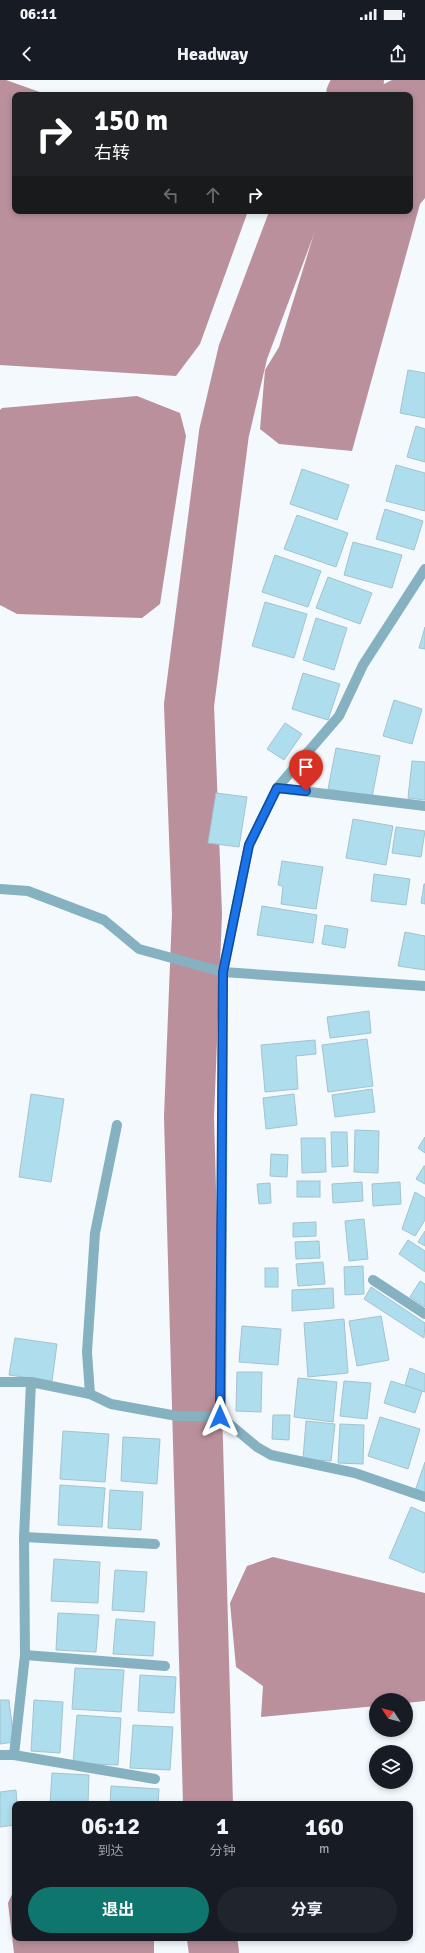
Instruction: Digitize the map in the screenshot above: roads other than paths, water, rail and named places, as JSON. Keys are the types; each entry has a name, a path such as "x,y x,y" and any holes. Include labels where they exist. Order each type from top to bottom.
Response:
{"street":[{"path":"216,1416 223,972 249,845 277,788 339,716 363,665 425,569"},
{"path":"277,788 425,806"},
{"path":"0,889 28,891 104,920 139,949 223,972 425,986"},
{"path":"90,1394 87,1352 95,1233 117,1125"},
{"path":"373,1280 425,1314"},
{"path":"0,1382 32,1382 90,1394 111,1404 177,1416 216,1416 257,1447 272,1455 355,1473 425,1498"},
{"path":"14,1755 25,1655 24,1537 32,1382"},
{"path":"24,1537 154,1544"},
{"path":"25,1655 165,1666"},
{"path":"0,1755 14,1755 155,1779"}],"waterway":[{"path":"353,92 359,80"},
{"path":"208,1801 189,1117 197,914 189,705 224,433 243,352 295,214"},
{"path":"212,1941 214,1953"}]}
